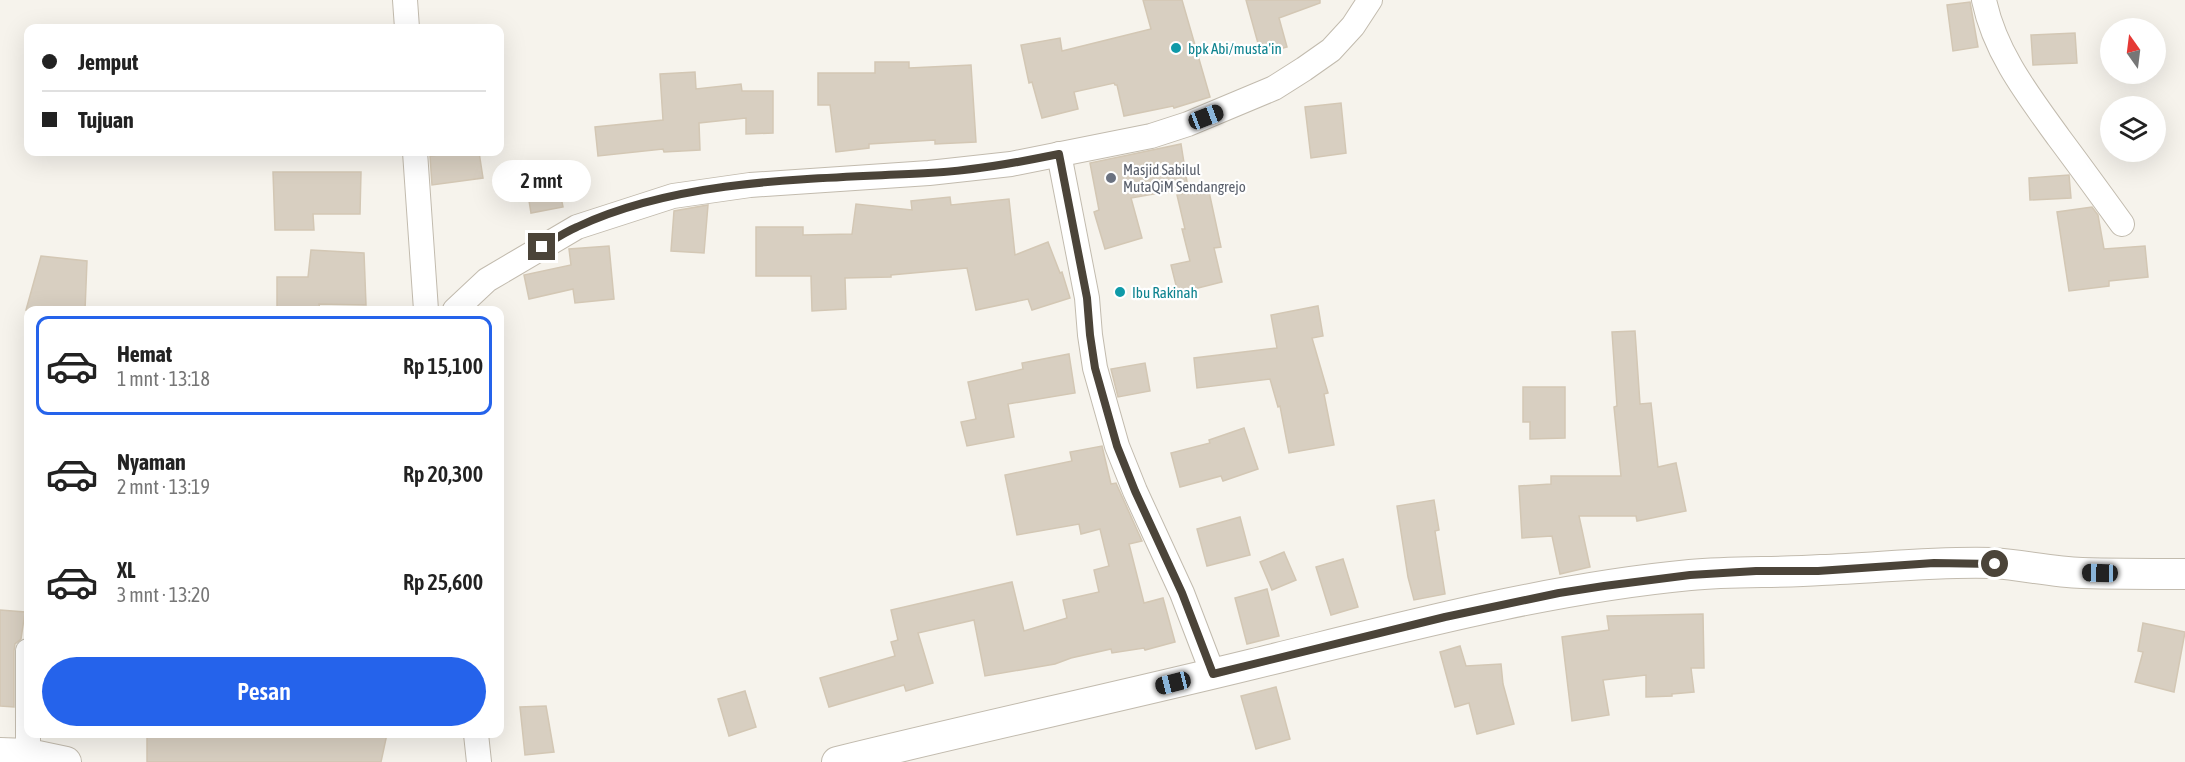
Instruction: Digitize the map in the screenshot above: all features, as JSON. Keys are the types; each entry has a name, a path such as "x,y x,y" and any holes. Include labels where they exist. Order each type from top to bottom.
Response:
{"street":[{"path":"405,0 407,24"},
{"path":"459,306 487,280 577,227 673,196 750,185 965,170 1011,164 1161,133 1241,104 1274,88 1331,50 1353,26 1370,0"},
{"path":"1984,0 1998,45 2013,72 2033,103 2122,224"},
{"path":"1059,154 1087,298 1095,368 1117,446 1182,593 1213,674"},
{"path":"415,156 426,306"},
{"path":"837,762 1445,617 1559,593 1616,585 1690,575 1818,571 1934,563 1995,564 2079,573 2185,574"},
{"path":"24,680 14,753 66,762"},
{"path":"476,738 479,762"}],"building":[{"path":"1143,0 1182,0 1210,97 1174,108 1173,106 1124,116 1117,85 1114,83 1074,92 1078,109 1042,118 1032,82 1029,83 1021,45 1060,38 1062,51 1151,29"},
{"path":"1246,0 1320,0 1320,3 1279,18 1287,47 1261,54"},
{"path":"1970,2 1978,47 1953,51 1947,5"},
{"path":"2075,33 2077,63 2033,65 2031,35"},
{"path":"875,62 909,62 909,68 971,65 976,142 935,144 935,140 869,144 869,148 836,152 830,105 818,105 818,73 875,73"},
{"path":"695,72 696,89 741,84 742,91 773,91 773,133 746,134 746,118 699,123 700,150 664,152 663,149 598,156 595,127 663,120 660,74"},
{"path":"1341,103 1346,153 1311,158 1305,107"},
{"path":"1181,144 1188,188 1131,198 1142,238 1105,249 1094,212 1099,210 1090,163"},
{"path":"430,156 480,156 483,178 432,185"},
{"path":"273,172 361,172 360,214 313,214 314,230 275,230"},
{"path":"2069,175 2071,198 2030,200 2029,178"},
{"path":"558,183 563,207 531,213 527,188"},
{"path":"1208,187 1221,247 1214,248 1222,282 1178,293 1171,265 1190,261 1177,195"},
{"path":"950,197 951,205 1009,199 1015,255 1048,242 1060,273 1062,272 1070,298 1032,310 1028,299 976,310 967,268 891,275 891,277 845,278 846,309 812,311 811,276 756,276 756,227 803,227 803,235 852,234 856,204 912,210 911,201"},
{"path":"708,205 704,253 671,251 674,211"},
{"path":"2092,207 2098,215 2104,249 2145,246 2148,277 2109,281 2109,286 2069,291 2057,212"},
{"path":"609,246 614,299 575,303 573,289 529,299 524,275 571,265 569,249"},
{"path":"311,250 364,253 366,305 277,306 277,277 308,277"},
{"path":"41,256 87,261 85,306 27,306"},
{"path":"1318,306 1323,336 1312,338 1328,393 1324,394 1334,445 1289,453 1280,406 1278,407 1270,379 1197,388 1194,358 1277,348 1271,315"},
{"path":"1635,331 1640,404 1651,403 1658,467 1676,463 1686,511 1637,521 1636,516 1579,516 1590,567 1560,574 1552,536 1522,538 1519,486 1551,484 1551,476 1621,476 1614,407 1617,406 1612,332"},
{"path":"1069,354 1075,393 1008,404 1014,437 967,446 961,422 976,419 968,382 1023,369 1022,363"},
{"path":"1145,363 1150,391 1118,397 1111,369"},
{"path":"1523,387 1565,387 1565,438 1530,439 1530,422 1523,422"},
{"path":"1244,428 1258,469 1223,481 1221,476 1180,487 1171,453 1210,443 1209,440"},
{"path":"1102,446 1111,484 1116,483 1142,541 1129,544 1144,603 1163,598 1175,642 1145,650 1144,648 1112,653 1111,649 1055,664 985,676 974,620 918,633 933,683 906,691 904,685 829,707 820,678 895,656 891,642 898,640 891,610 1012,582 1024,631 1067,618 1063,600 1099,592 1094,570 1109,566 1100,529 1081,534 1079,524 1017,535 1005,475 1072,461 1070,452"},
{"path":"1434,500 1439,530 1435,531 1445,594 1414,600 1408,577 1397,506"},
{"path":"1240,517 1250,555 1207,566 1197,529"},
{"path":"1284,552 1296,580 1272,590 1260,562"},
{"path":"1343,559 1358,607 1331,615 1316,567"},
{"path":"1267,589 1279,636 1247,644 1235,598"},
{"path":"0,610 24,612 21,639 15,644 14,651 14,707 0,706"},
{"path":"1703,614 1704,668 1691,668 1694,692 1646,697 1646,675 1603,680 1609,715 1572,721 1562,637 1609,630 1607,616"},
{"path":"2143,623 2185,632 2174,692 2135,682 2143,652 2138,651"},
{"path":"1460,646 1466,666 1501,664 1503,684 1514,724 1477,734 1469,703 1455,707 1440,652"},
{"path":"1276,687 1290,739 1256,749 1241,696"},
{"path":"745,691 756,727 729,736 718,699"},
{"path":"546,706 554,752 525,755 520,707"},
{"path":"147,738 386,738 381,762 147,762"}],"place":[{"name":"bpk Abi/musta'in","path":"1176,48"},
{"name":"Masjid Sabilul MutaQiM Sendangrejo","path":"1111,178"},
{"name":"Ibu Rakinah","path":"1120,292"}],"route":[{"path":"542,247 577,227 600,218 673,196 750,185 965,170 1011,164 1059,154 1087,298 1095,368 1117,446 1182,593 1213,674 1445,617 1604,586 1690,575 1756,571 1818,571 1934,563 1995,564"}]}
